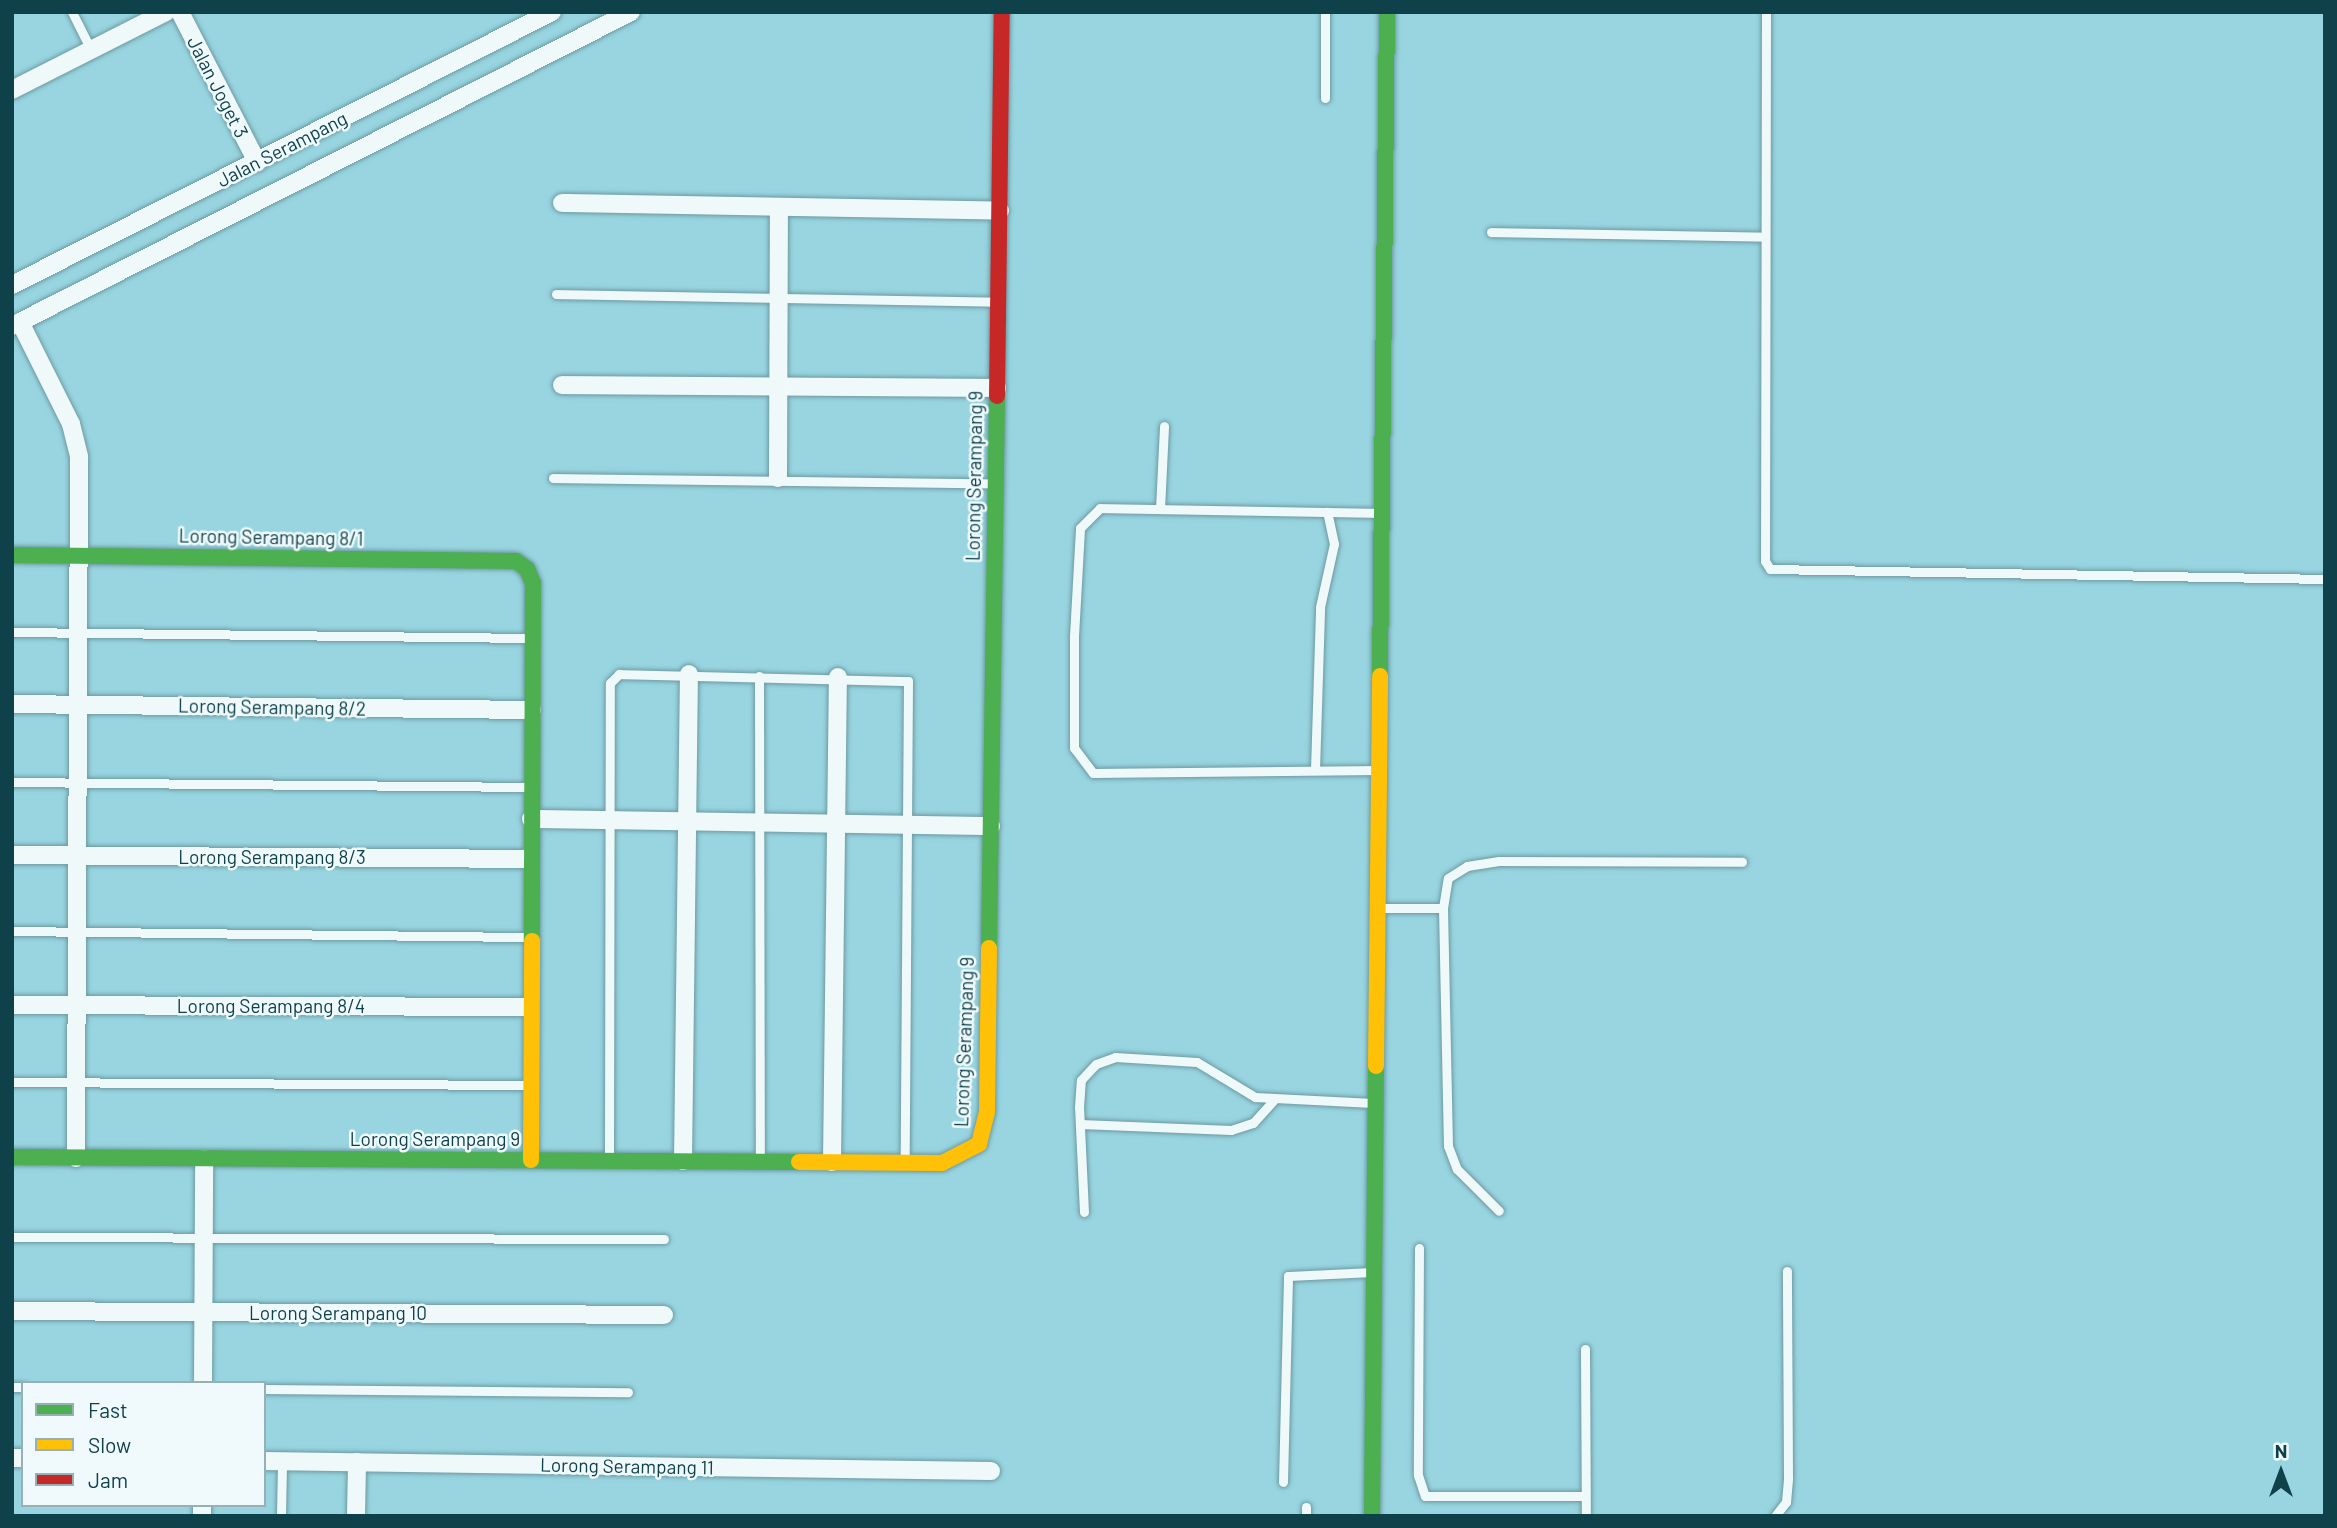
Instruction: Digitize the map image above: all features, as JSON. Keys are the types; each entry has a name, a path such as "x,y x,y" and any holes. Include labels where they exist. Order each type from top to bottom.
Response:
{"street":[{"path":"12,90 166,12"},
{"name":"Jalan Joget 3","path":"180,12 257,162"},
{"name":"Jalan Serampang","path":"12,285 552,12"},
{"path":"76,1158 83,556 76,440 16,324 631,12"},
{"name":"Lorong Serampang 9","path":"12,1157 905,1163 957,1158 979,1144 984,1131 991,826 1002,12"},
{"path":"1372,1516 1387,12"},
{"path":"562,203 1000,211"},
{"path":"778,478 776,298 779,209"},
{"path":"562,385 777,384 997,388"},
{"name":"Lorong Serampang 8/1","path":"12,555 516,561 527,569 533,638"},
{"path":"531,1160 533,638"},
{"path":"683,1161 689,674"},
{"path":"832,1163 838,677"},
{"name":"Lorong Serampang 8/2","path":"12,704 532,710"},
{"path":"531,818 991,826"},
{"name":"Lorong Serampang 8/3","path":"12,855 531,859"},
{"name":"Lorong Serampang 8/4","path":"12,1004 530,1007"},
{"path":"203,1381 204,1158"},
{"name":"Lorong Serampang 10","path":"12,1311 664,1315"},
{"name":"Lorong Serampang 11","path":"273,1462 991,1471"},
{"path":"356,1462 356,1516"}],"lane":[{"path":"72,12 91,50"},
{"path":"1325,12 1325,98"},
{"path":"1766,12 1765,561 1770,569 2325,579"},
{"path":"1491,232 1765,237"},
{"path":"556,293 1000,302"},
{"path":"1160,509 1164,426"},
{"path":"554,478 778,478 994,483"},
{"path":"1380,770 1093,773 1081,764 1074,748 1080,528 1100,508 1382,513"},
{"path":"1315,770 1320,607 1334,544 1327,512"},
{"path":"12,632 533,638"},
{"path":"609,1161 608,820 613,676 689,674 908,681 910,824 905,1163"},
{"path":"759,676 760,1162"},
{"path":"12,782 532,787"},
{"path":"1499,1211 1457,1169 1448,1146 1443,908 1448,878 1467,866 1499,860 1742,862"},
{"path":"1378,908 1443,908"},
{"path":"12,931 530,937"},
{"path":"1084,1212 1081,1080 1096,1064 1115,1057 1197,1062 1239,1090 1274,1100 1376,1103"},
{"path":"12,1082 530,1085"},
{"path":"1080,1124 1231,1130 1253,1123 1274,1100"},
{"path":"12,1237 664,1239"},
{"path":"1419,1248 1418,1475 1425,1496 1585,1496"},
{"path":"1775,1516 1786,1502 1788,1478 1787,1271"},
{"path":"1283,1482 1288,1276 1375,1272"},
{"path":"1585,1349 1586,1516"},
{"path":"266,1389 628,1392"},
{"path":"273,1462 281,1516"}],"traffic: fast":[{"path":"1380,676 1387,12"},
{"path":"989,948 997,396"},
{"path":"12,555 516,561 527,569 533,583 532,941"},
{"path":"1372,1516 1376,1066"},
{"path":"12,1157 799,1162"}],"traffic: slow":[{"path":"1376,1066 1380,676"},
{"path":"531,1160 532,941"},
{"path":"799,1162 942,1163 979,1144 987,1112 989,948"}],"traffic: jam":[{"path":"997,396 1002,12"}]}
